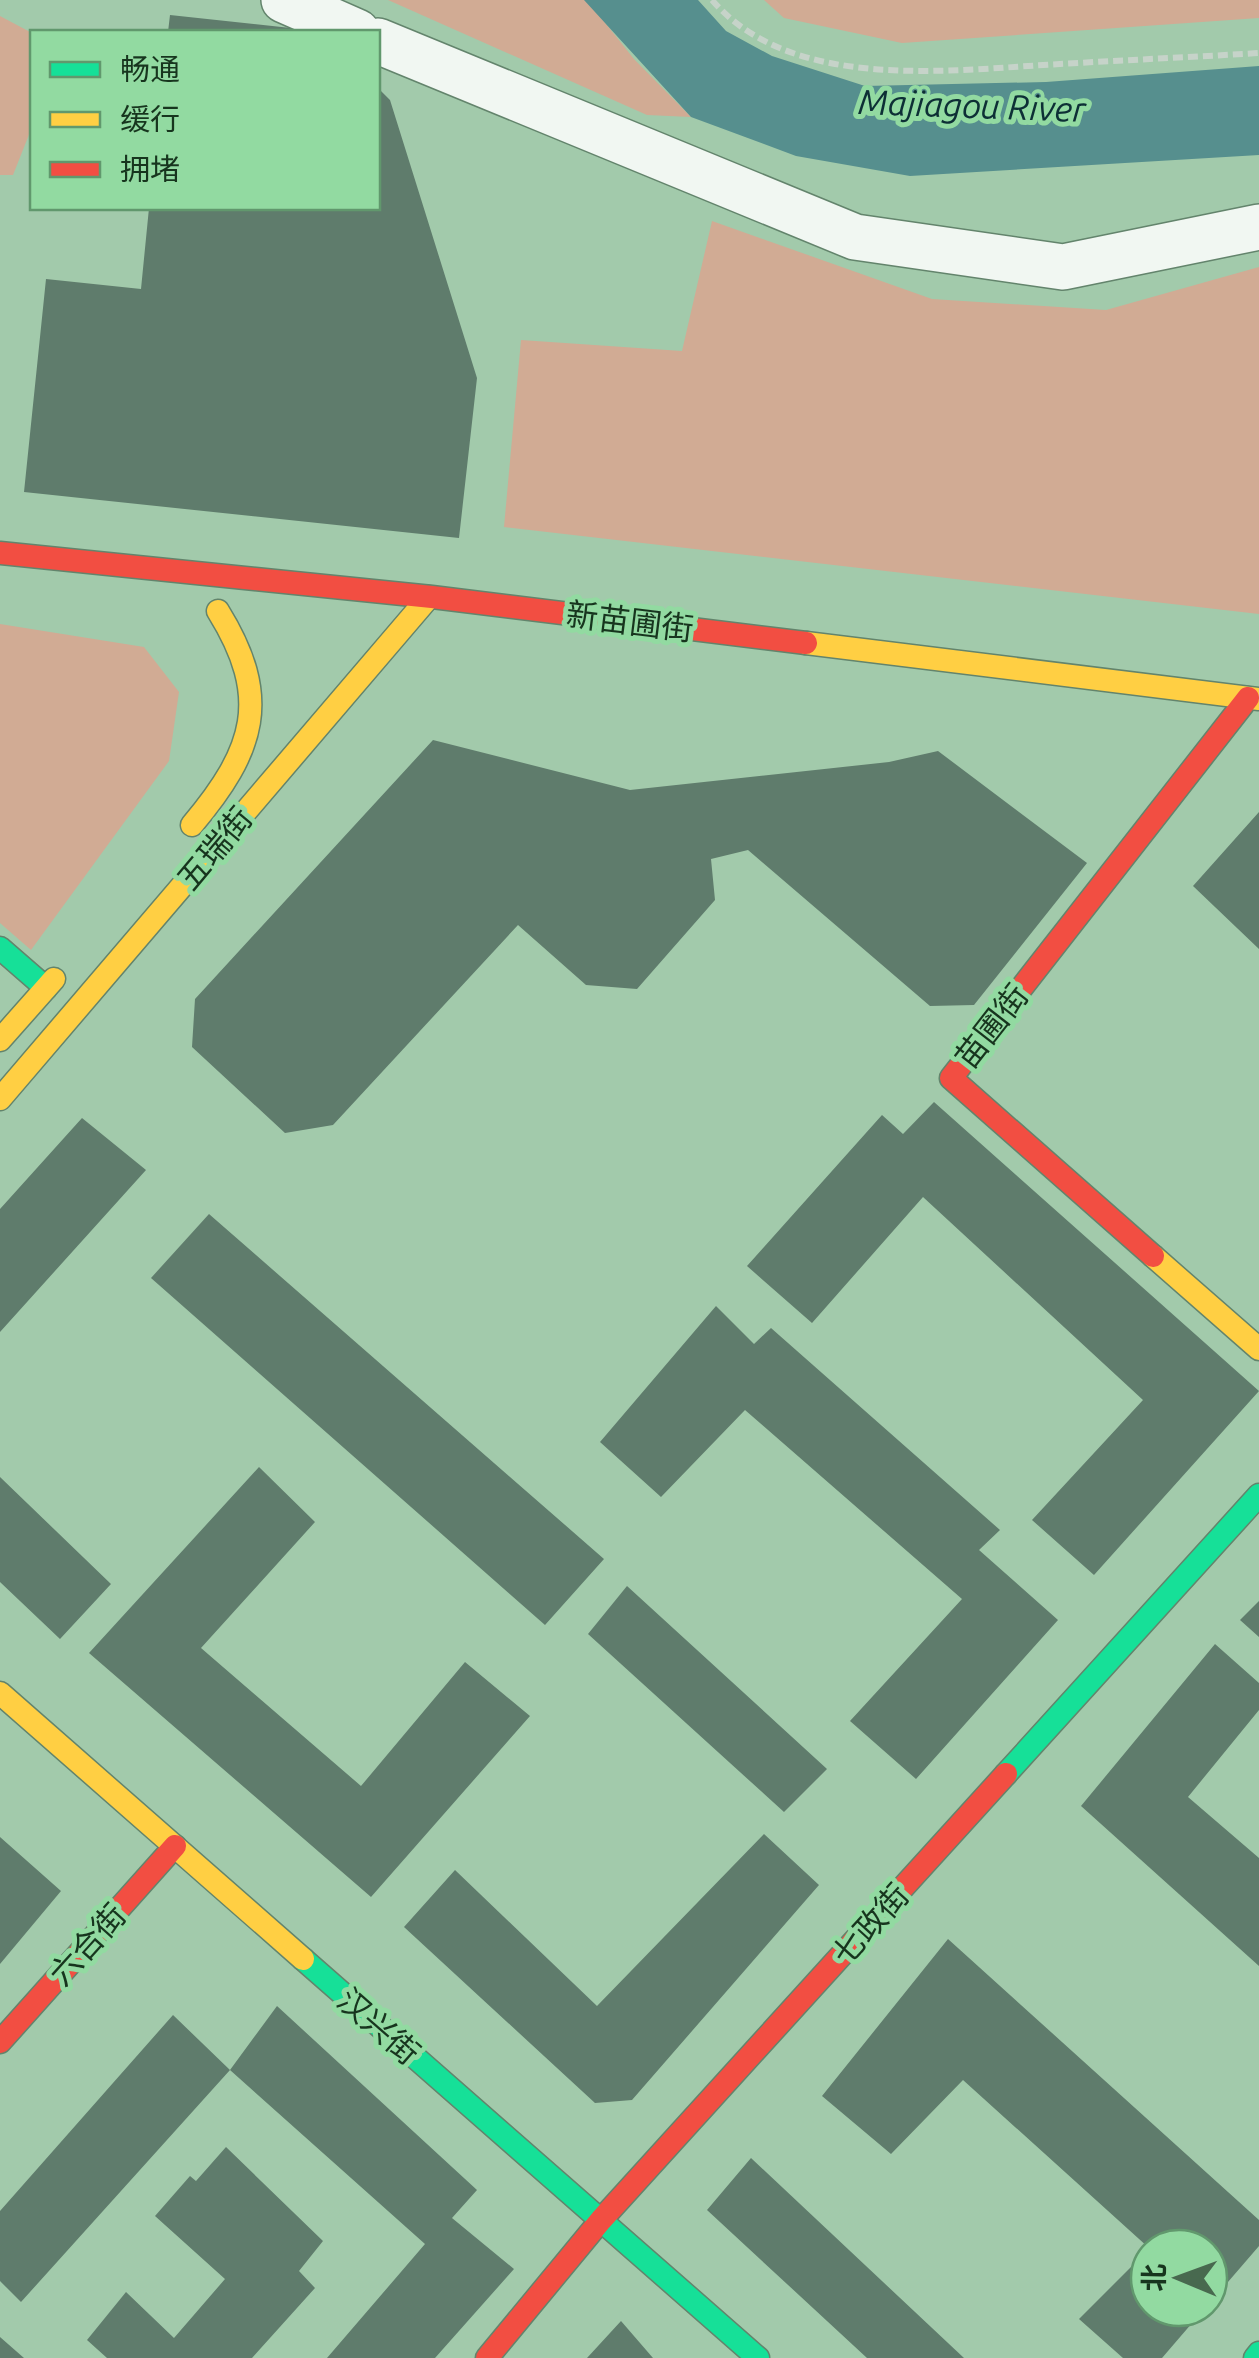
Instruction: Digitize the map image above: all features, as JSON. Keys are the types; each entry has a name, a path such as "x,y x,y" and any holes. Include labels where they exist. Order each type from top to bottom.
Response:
{"street":[{"path":"284,0 352,30"},
{"path":"380,42 854,237 1063,267 1259,227"},
{"name":"新苗圃街","path":"0,553 429,596 1253,698"},
{"name":"五瑞街","path":"0,1100 410,631 429,596"},
{"name":"五瑞街","path":"171,849 221,793 249,740 252,675 242,644 218,611"},
{"path":"365,626 410,631"},
{"name":"苗圃街","path":"1253,698 1232,717 951,1078 1259,1349"},
{"path":"1074,700 1259,720"},
{"path":"0,948 46,988"},
{"path":"0,1040 71,960"},
{"name":"七政街","path":"487,2358 601,2220 1259,1494"},
{"name":"汉兴街","path":"0,1693 758,2358"},
{"name":"六合街","path":"0,2042 174,1846"}],"path":[{"path":"712,0 729,19 774,46 838,64 908,72 1259,53"}],"shaded area":[{"path":"388,0 587,0 634,59 691,117 647,115"},
{"path":"764,0 1259,0 1259,18 902,43 784,18"},
{"path":"0,16 30,32 30,132 13,175 0,175"},
{"path":"712,221 932,299 1106,310 1259,267 1259,614 504,527 521,340 682,351"},
{"path":"0,624 144,647 179,692 169,761 31,950 0,923"}],"water":[{"name":"Majiagou River","path":"584,0 698,0 726,31 772,56 865,86 1046,82 1259,66 1259,155 910,176 796,156 691,117"}],"building":[{"path":"170,15 309,30 168,30"},
{"path":"380,90 390,100 477,378 459,538 24,492 46,279 141,289 149,210 380,210"},
{"path":"433,740 630,790 889,762 938,751 1087,863 974,1005 930,1006 748,850 711,859 715,900 637,989 586,985 518,925 333,1125 285,1133 192,1047 195,999"},
{"path":"1259,812 1259,949 1193,886"},
{"path":"934,1102 1259,1391 1094,1575 1032,1520 1143,1400 923,1197 812,1323 747,1266 882,1115 903,1134"},
{"path":"82,1118 146,1170 0,1332 0,1209"},
{"path":"209,1214 604,1559 545,1625 151,1278"},
{"path":"716,1306 754,1344 771,1328 1000,1530 979,1550 1058,1620 916,1779 850,1721 962,1599 745,1410 661,1497 600,1442"},
{"path":"259,1467 315,1522 201,1648 361,1786 465,1662 530,1716 371,1897 89,1653"},
{"path":"0,1477 111,1584 60,1639 0,1582"},
{"path":"627,1586 827,1769 784,1812 588,1634"},
{"path":"1259,1601 1259,1637 1240,1620"},
{"path":"1215,1644 1259,1683 1259,1710 1188,1797 1259,1858 1259,1966 1081,1806"},
{"path":"764,1834 819,1885 632,2100 595,2103 404,1927 455,1870 597,2006"},
{"path":"0,1837 61,1891 0,1964"},
{"path":"948,1939 1259,2220 1259,2246 1229,2281 1229,2228 1129,2230 963,2080 891,2154 822,2096"},
{"path":"277,2006 477,2190 452,2218 514,2269 435,2358 327,2358 425,2244 230,2070"},
{"path":"173,2015 230,2070 21,2302 0,2281 0,2211"},
{"path":"226,2147 323,2241 299,2271 315,2288 252,2358 107,2358 87,2340 126,2292 174,2338 225,2279 155,2216 190,2176 196,2181"},
{"path":"751,2158 964,2358 867,2358 707,2210"},
{"path":"1129,2269 1129,2328 1188,2328 1162,2358 1123,2358 1079,2319"},
{"path":"621,2321 653,2358 587,2358"},
{"path":"0,2337 24,2358 0,2358"}],"traffic: fast":[{"path":"0,948 46,988"},
{"path":"1006,1774 1259,1495"},
{"path":"303,1959 758,2358"},
{"path":"1255,2358 1259,2353"}],"traffic: slow":[{"path":"0,1099 429,597"},
{"path":"192,825 230,772 249,722 246,671 218,611"},
{"path":"806,643 1259,699"},
{"path":"0,1040 54,979"},
{"path":"1153,1256 1259,1349"},
{"path":"0,1693 303,1959"}],"traffic: jam":[{"path":"0,553 432,597 806,643"},
{"path":"1153,1256 951,1078 1248,698"},
{"path":"487,2358 601,2220 1006,1774"},
{"path":"0,2042 175,1846"}]}
